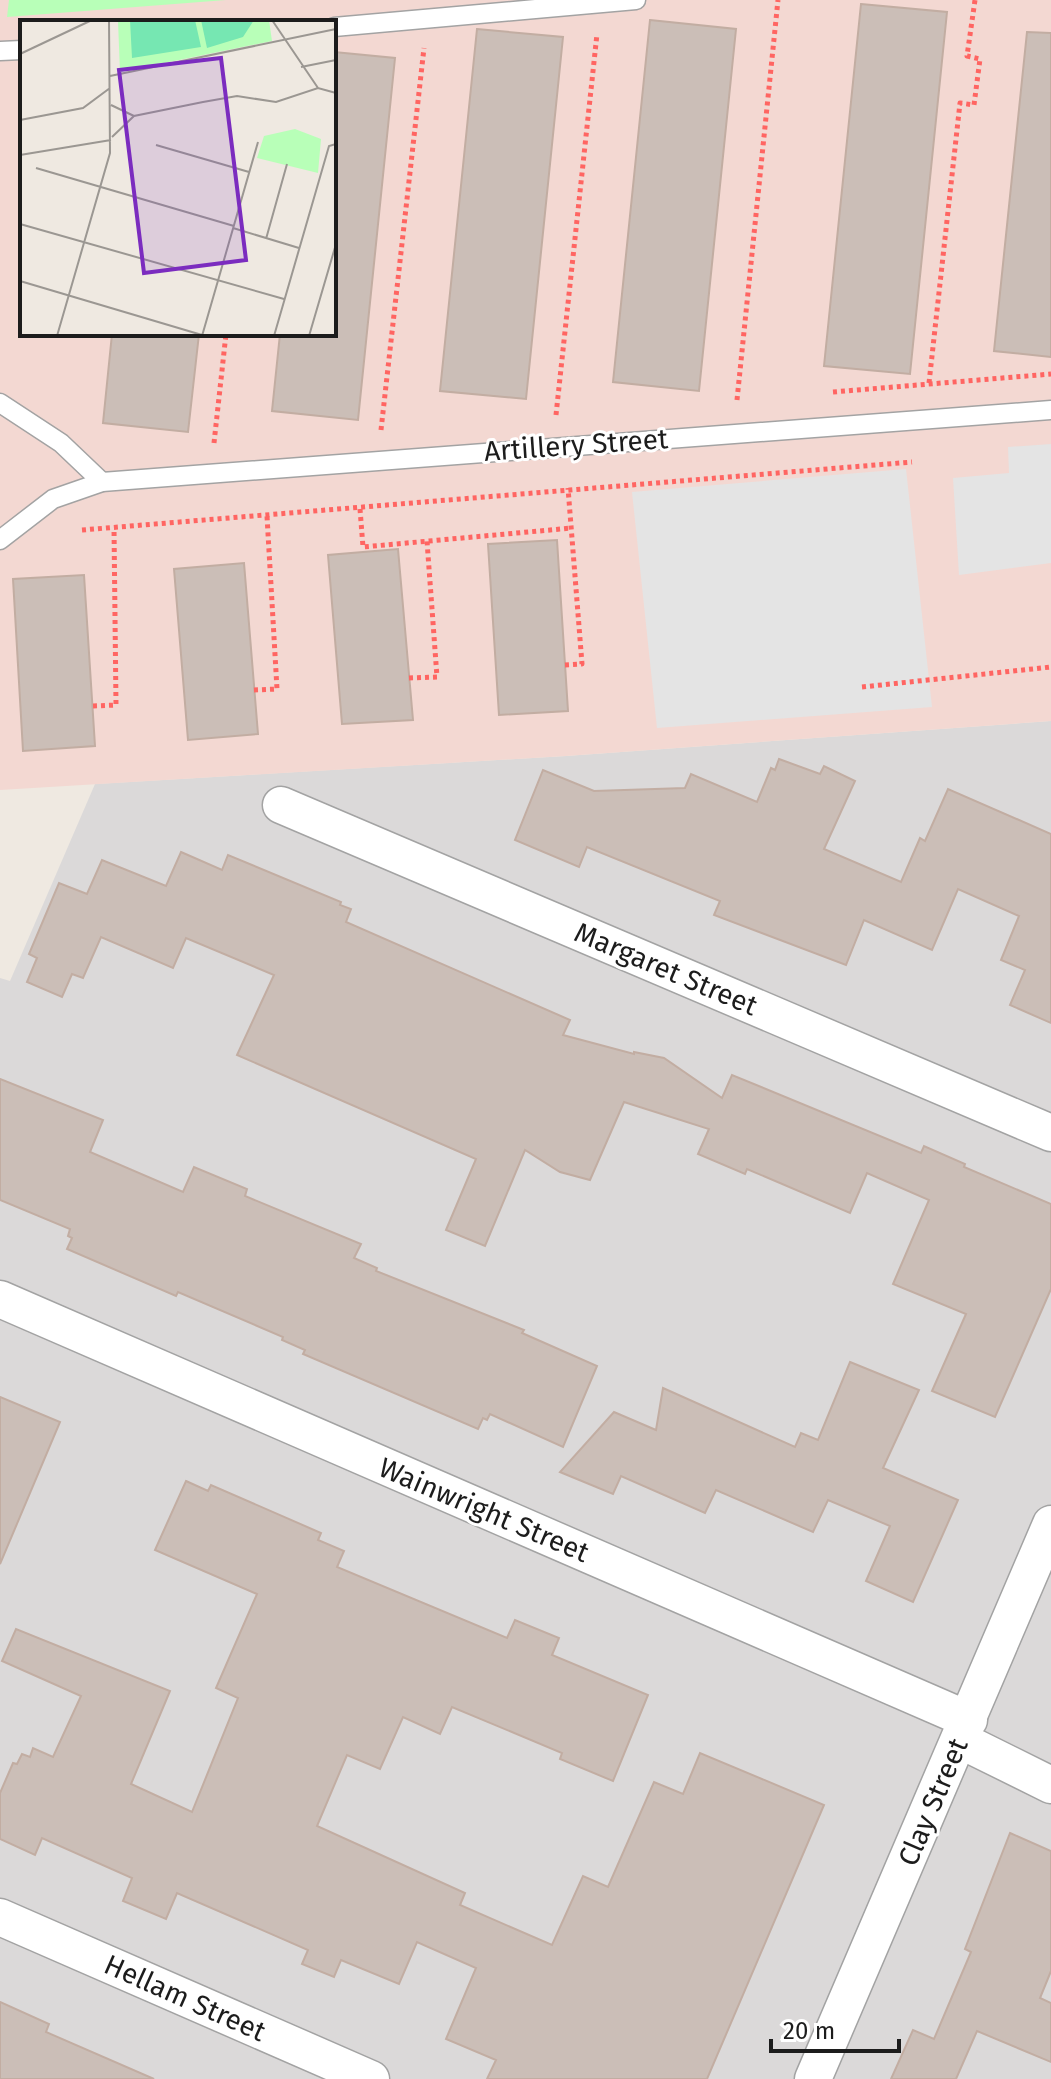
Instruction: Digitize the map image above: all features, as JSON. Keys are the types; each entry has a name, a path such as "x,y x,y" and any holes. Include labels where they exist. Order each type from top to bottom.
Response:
{"street":[{"name":"Margaret Street","path":"281,805 1051,1133"},
{"name":"Wainwright Street","path":"0,1299 964,1730 1051,1785"},
{"name":"Clay Street","path":"813,2079 1051,1524"},
{"name":"Hellam Street","path":"0,1917 371,2079"}],"lane":[{"path":"336,27 636,0"},
{"path":"0,51 20,50"},
{"path":"0,403 61,443 102,482"},
{"name":"Artillery Street","path":"0,540 53,499 102,482 1051,410"}],"path":[{"path":"737,400 778,0"},
{"path":"929,384 960,103 974,105 980,59 967,56 975,0"},
{"path":"556,415 601,3"},
{"path":"381,430 427,19"},
{"path":"214,444 226,336"},
{"path":"82,530 912,462"},
{"path":"565,665 582,664 568,488"},
{"path":"360,509 363,547 572,528"},
{"path":"254,690 277,689 267,516"},
{"path":"93,706 116,705 114,528"},
{"path":"409,678 437,677 427,541"},
{"path":"862,687 1051,667"}],"shaded area":[{"path":"0,0 1051,0 1051,721 566,756 0,790"},
{"path":"1051,444 1051,563 959,575 953,478 1009,473 1008,447"},
{"path":"906,469 932,707 657,728 632,492"},
{"path":"1051,721 1051,2079 0,2079 0,978 10,981 95,784 566,756"}],"green space":[{"path":"9,0 226,0 7,17"}],"building":[{"path":"861,4 947,12 910,374 824,366"},
{"path":"650,20 736,29 699,391 613,382"},
{"path":"477,29 563,37 526,399 440,391"},
{"path":"1027,32 1051,33 1051,357 994,351"},
{"path":"336,52 395,58 358,420 272,411 280,336 336,336"},
{"path":"112,336 199,336 188,432 103,423"},
{"path":"557,540 568,711 499,715 488,544"},
{"path":"398,549 413,720 342,724 328,555"},
{"path":"244,563 258,734 188,740 174,569"},
{"path":"84,575 95,746 23,751 13,579"},
{"path":"779,759 820,774 824,766 855,781 824,849 901,882 920,838 925,841 948,789 1051,834 1051,1023 1010,1005 1025,970 1001,960 1019,916 958,889 932,950 864,920 846,965 714,915 720,901 587,847 579,867 515,840 543,770 594,791 685,788 691,774 757,802 771,768 775,770"},
{"path":"181,852 222,870 228,855 341,902 340,905 351,909 346,922 570,1020 563,1035 634,1054 664,1058 722,1098 732,1075 921,1153 924,1146 965,1164 964,1167 1051,1204 1051,1289 995,1417 932,1391 966,1314 893,1284 929,1200 867,1173 850,1213 747,1169 745,1174 698,1154 709,1129 624,1102 590,1180 560,1172 525,1150 485,1246 446,1230 476,1159 237,1055 274,975 186,938 173,968 101,937 83,978 72,974 62,997 27,982 37,958 29,954 59,883 87,894 102,860 166,886"},
{"path":"0,1079 103,1120 90,1152 183,1192 194,1167 247,1189 245,1196 361,1244 354,1258 377,1268 376,1271 524,1330 522,1333 597,1366 563,1447 490,1414 487,1420 483,1418 478,1429 303,1354 305,1350 282,1340 283,1337 178,1292 176,1296 67,1249 72,1238 68,1236 70,1229 0,1200"},
{"path":"850,1362 919,1390 883,1468 958,1500 913,1602 866,1581 890,1526 828,1500 813,1532 716,1490 705,1513 621,1476 613,1494 560,1472 614,1412 656,1430 663,1388 795,1447 801,1433 818,1440"},
{"path":"0,1397 60,1422 0,1564"},
{"path":"186,1481 208,1491 211,1485 321,1533 318,1540 344,1551 337,1567 507,1638 515,1620 559,1638 552,1655 648,1695 613,1781 560,1759 562,1753 452,1707 440,1734 403,1717 380,1769 347,1755 317,1826 465,1893 460,1905 552,1945 583,1876 608,1887 654,1782 683,1794 700,1753 824,1805 707,2079 487,2079 496,2060 446,2039 476,1968 417,1942 399,1984 341,1960 334,1977 302,1964 308,1950 177,1893 166,1919 123,1901 132,1878 42,1838 35,1855 0,1839 0,1793 13,1763 17,1764 22,1754 30,1757 33,1748 53,1757 81,1696 2,1661 16,1629 170,1691 131,1784 192,1812 238,1698 216,1688 257,1594 155,1550"},
{"path":"1010,1833 1051,1851 1051,1971 1040,1998 1051,2003 1051,2062 977,2031 956,2079 891,2079 913,2030 934,2039 971,1952 965,1949"},
{"path":"0,2002 49,2024 46,2032 154,2079 0,2079"}]}
